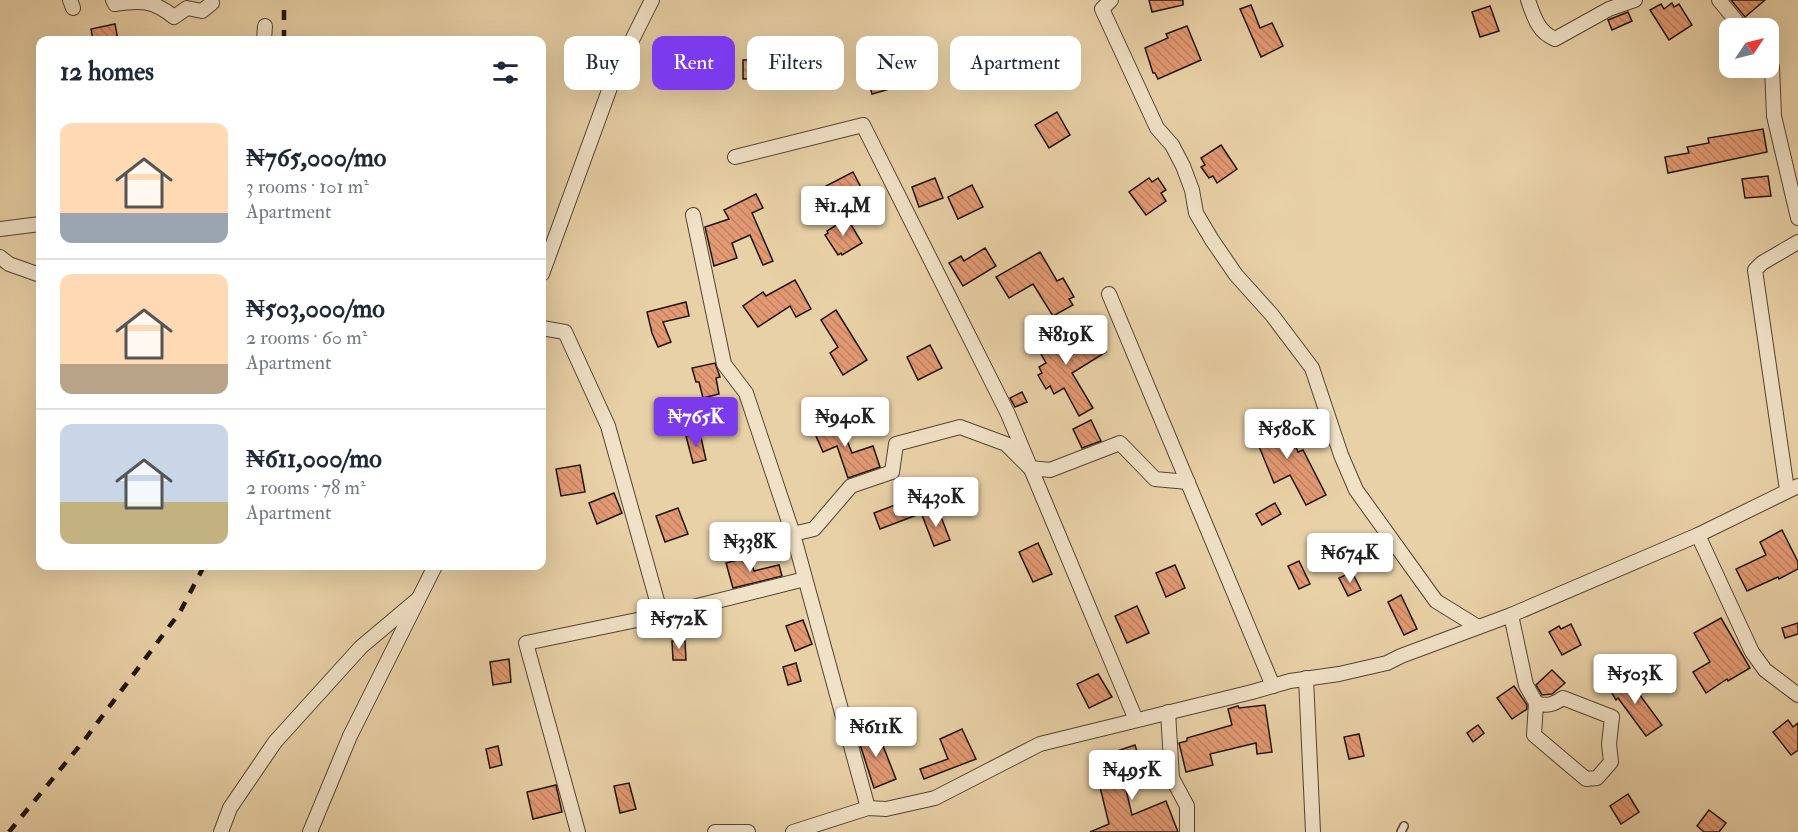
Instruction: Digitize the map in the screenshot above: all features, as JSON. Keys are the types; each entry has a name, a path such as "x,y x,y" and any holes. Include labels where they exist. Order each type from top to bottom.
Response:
{"street":[{"path":"112,0 115,4 154,3 174,17 188,8 202,10 212,3"},
{"path":"546,263 615,74 652,0"},
{"path":"1111,0 1102,9 1157,128 1172,146 1183,166 1192,190 1196,213 1236,274 1272,315 1312,369 1341,455 1356,490 1436,601 1478,627"},
{"path":"1528,0 1536,22 1545,35 1555,39 1609,9 1635,0"},
{"path":"1719,0 1734,18"},
{"path":"1772,78 1774,116 1798,218"},
{"path":"735,157 863,125 1008,414 1136,720"},
{"path":"693,214 724,364 746,393 793,534 868,808"},
{"path":"0,229 36,224"},
{"path":"793,832 868,808 886,809 935,798 1040,744 1306,678 1339,674 1387,663 1511,615 1698,535 1793,488 1755,270 1762,263 1798,242"},
{"path":"0,257 9,264 36,273"},
{"path":"1109,294 1273,686"},
{"path":"546,329 565,332 608,426 661,615"},
{"path":"793,534 814,529 851,486 892,472 896,444 960,427 1006,444 1030,468 1050,470 1120,443 1155,479 1188,482"},
{"path":"1698,535 1752,652 1765,670 1798,695"},
{"path":"310,832 350,736 433,570"},
{"path":"578,832 526,643 661,615 805,579"},
{"path":"221,832 230,808 275,742 361,647 418,599"},
{"path":"1511,615 1526,685 1536,703 1534,735 1586,779 1597,778 1611,762 1609,744 1612,717 1563,698 1554,704 1544,706 1536,703"},
{"path":"1306,678 1313,832"},
{"path":"1168,712 1172,778 1187,806 1187,832"},
{"path":"715,832 748,832"}],"building":[{"path":"1149,0 1183,0 1183,5 1152,12"},
{"path":"1731,0 1765,0 1745,17"},
{"path":"1672,3 1674,7 1679,4 1692,25 1669,40 1650,10 1661,4 1664,9"},
{"path":"1251,5 1260,28 1272,23 1283,46 1261,57 1240,9"},
{"path":"1490,6 1499,31 1480,37 1472,12"},
{"path":"1628,12 1632,21 1612,30 1608,20"},
{"path":"115,24 117,36 92,36 91,29"},
{"path":"1187,26 1201,60 1158,79 1153,73 1145,48 1168,38 1166,34"},
{"path":"743,60 747,60 747,79 743,79"},
{"path":"871,90 886,90 872,94"},
{"path":"1057,112 1070,135 1049,148 1035,125"},
{"path":"1763,129 1767,152 1668,173 1665,157 1689,153 1687,147 1709,143 1708,138"},
{"path":"1221,145 1237,169 1217,183 1213,176 1209,178 1201,167 1205,165 1201,158"},
{"path":"853,172 868,201 839,216 824,187"},
{"path":"1768,176 1771,196 1745,198 1742,179"},
{"path":"935,178 943,198 919,207 912,187"},
{"path":"1149,178 1152,182 1158,178 1166,190 1161,193 1166,201 1146,215 1129,192"},
{"path":"972,185 983,207 958,219 948,197"},
{"path":"756,194 763,208 752,213 773,261 763,265 750,235 732,243 737,258 714,266 705,227 729,219 724,210"},
{"path":"847,218 862,243 838,255 825,235 827,231"},
{"path":"985,248 996,266 963,286 949,263 961,256 964,261"},
{"path":"1040,252 1057,281 1063,278 1074,297 1069,299 1073,305 1053,316 1033,284 1009,298 996,277"},
{"path":"795,280 811,309 796,317 790,306 758,327 743,306 763,292 766,296"},
{"path":"686,302 689,316 663,322 671,342 658,347 647,312"},
{"path":"836,310 867,360 843,375 830,353 838,347 821,320"},
{"path":"1044,323 1062,354 1096,335 1106,352 1072,373 1093,408 1079,416 1064,388 1054,394 1050,386 1046,389 1038,375 1042,373 1039,367 1046,363 1029,332"},
{"path":"930,345 942,368 918,380 907,357"},
{"path":"715,363 720,377 716,378 719,394 703,398 692,368"},
{"path":"1022,392 1027,402 1015,407 1010,398"},
{"path":"837,416 852,453 873,446 880,467 848,478 837,446 823,452 812,427"},
{"path":"1276,417 1278,424 1283,422 1294,448 1296,447 1298,452 1303,450 1326,495 1306,505 1290,475 1274,483 1251,427"},
{"path":"1091,420 1101,441 1082,448 1073,429"},
{"path":"700,433 706,460 693,463 686,436"},
{"path":"580,465 585,492 561,496 556,469"},
{"path":"614,493 622,513 597,524 589,503"},
{"path":"924,494 930,510 880,529 874,513"},
{"path":"1275,503 1281,514 1262,525 1256,514"},
{"path":"678,508 688,534 665,542 656,516"},
{"path":"938,509 950,540 934,546 922,515"},
{"path":"1782,530 1798,562 1798,569 1747,591 1736,569 1766,555 1760,542"},
{"path":"1038,543 1052,574 1033,582 1019,552"},
{"path":"749,557 754,571 779,565 782,576 733,588 726,563"},
{"path":"1299,561 1310,584 1299,589 1288,566"},
{"path":"1175,565 1185,588 1166,597 1156,573"},
{"path":"1352,572 1361,590 1348,596 1339,578"},
{"path":"1401,595 1417,629 1404,635 1388,602"},
{"path":"1137,606 1149,633 1127,643 1115,616"},
{"path":"1721,618 1750,668 1706,693 1693,672 1710,662 1694,633"},
{"path":"803,620 812,644 795,651 786,626"},
{"path":"1798,623 1798,634 1785,638 1782,628"},
{"path":"1571,624 1581,645 1562,655 1549,632 1559,626 1561,629"},
{"path":"672,641 685,641 686,660 673,660"},
{"path":"509,659 511,682 493,685 490,662"},
{"path":"796,663 801,681 788,685 783,667"},
{"path":"1552,670 1565,683 1552,694 1542,695 1536,685"},
{"path":"1098,674 1112,697 1089,708 1077,684"},
{"path":"1628,674 1662,725 1646,736 1618,698 1616,700 1608,686"},
{"path":"1514,686 1527,705 1527,709 1512,719 1497,698"},
{"path":"1265,705 1272,752 1257,754 1256,743 1210,754 1213,765 1186,772 1179,743 1187,741 1187,738 1232,725 1228,709 1238,706 1239,708"},
{"path":"1788,720 1793,727 1798,723 1798,750 1791,755 1773,732"},
{"path":"1478,725 1484,733 1473,742 1467,733"},
{"path":"876,728 896,779 874,788 857,735"},
{"path":"962,729 976,759 924,779 920,769 948,759 940,739"},
{"path":"1359,734 1364,756 1349,759 1344,737"},
{"path":"1135,745 1147,783 1126,790 1132,815 1166,801 1178,832 1090,832 1109,824 1099,783 1125,777 1117,751"},
{"path":"498,746 502,765 490,768 486,749"},
{"path":"629,783 636,809 620,813 614,786"},
{"path":"556,785 562,812 533,819 527,792"},
{"path":"1628,794 1639,812 1621,824 1610,806"},
{"path":"1709,810 1726,823 1719,832 1704,832 1697,826"}],"railway":[{"path":"284,0 284,36"},
{"path":"9,832 86,738 180,612 202,570"}]}
